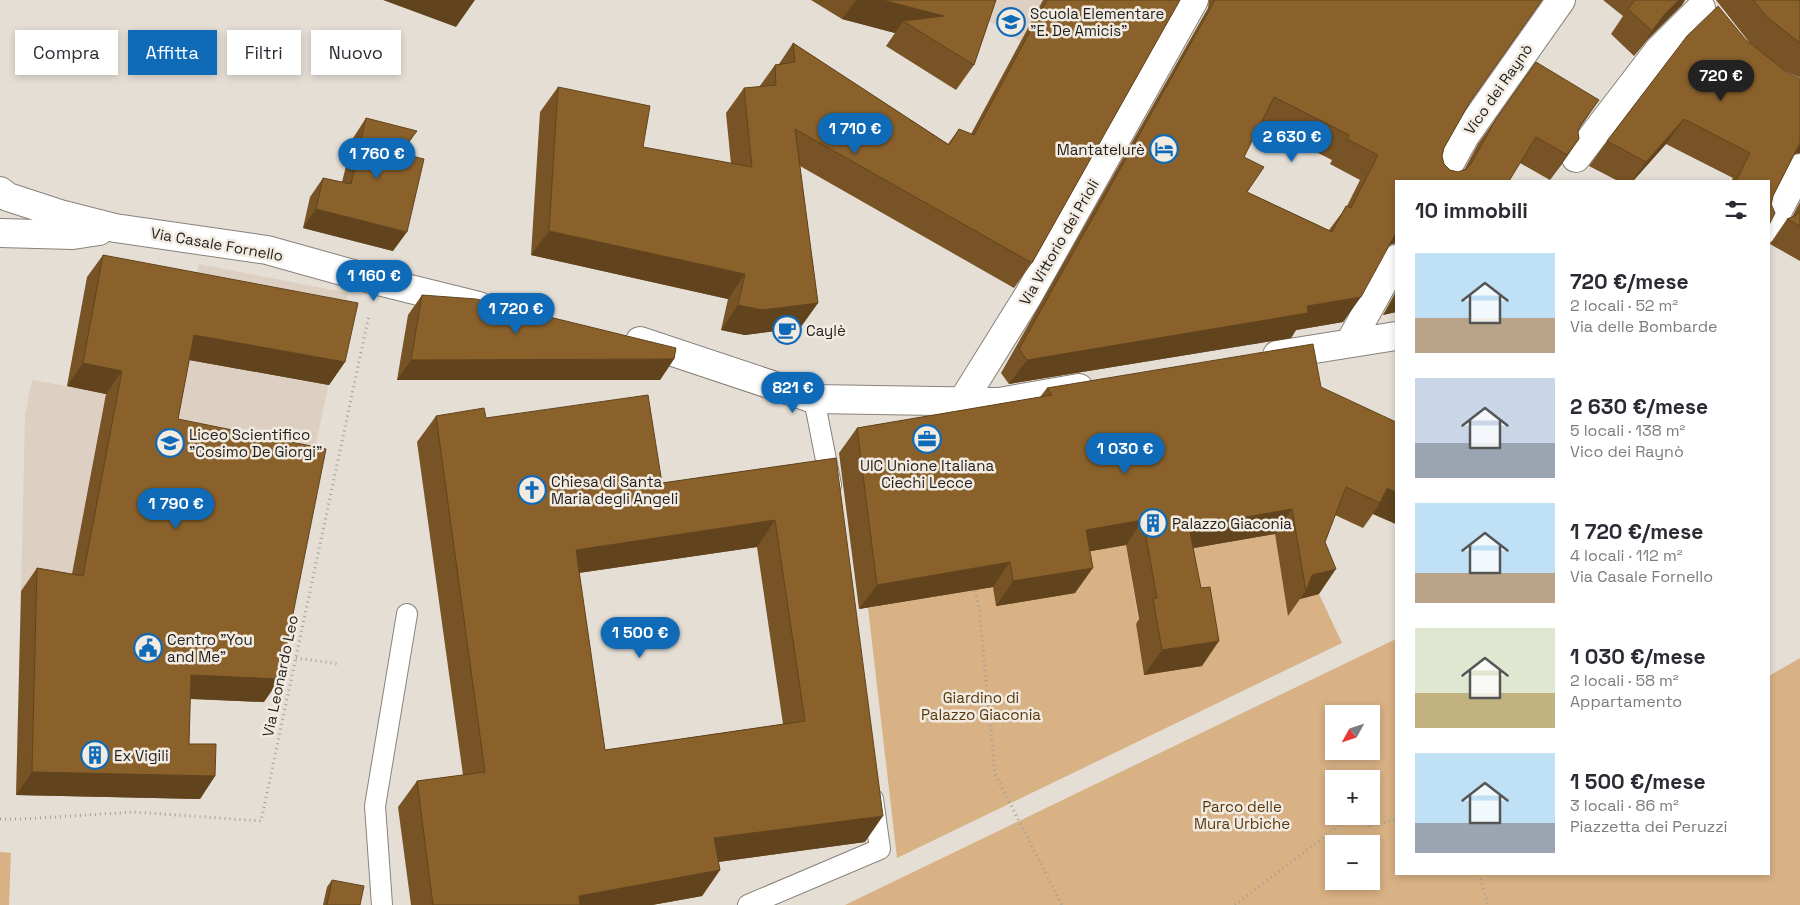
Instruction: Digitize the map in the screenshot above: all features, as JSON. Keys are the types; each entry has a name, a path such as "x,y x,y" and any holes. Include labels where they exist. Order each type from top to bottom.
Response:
{"street":[{"name":"Via Vittorio dei Prioli","path":"962,402 1028,296 1194,0"},
{"name":"Vico dei Raynò","path":"1441,180 1465,136 1561,0"},
{"path":"1576,158 1658,51 1699,4 1720,30"},
{"path":"1770,226 1800,168"},
{"name":"Via Casale Fornello","path":"0,191 8,197 60,214 115,228 267,250 378,281 507,313"},
{"name":"Via Casale Fornello","path":"0,233 73,235 115,228"},
{"path":"1350,342 1395,261"},
{"path":"1253,359 1395,336"},
{"path":"630,338 814,399 999,402 1106,384"}],"lane":[{"path":"814,399 833,502"},
{"path":"382,905 375,806 407,614"},
{"path":"748,905 880,849 870,780"}],"path":[{"name":"Via Leonardo Leo","path":"0,819 134,812 261,821 361,352 378,281"},
{"path":"973,582 979,609 995,774 1062,905"},
{"path":"274,655 340,664"},
{"path":"1380,823 1395,819"},
{"path":"1235,905 1339,825"},
{"path":"1479,875 1488,905"}],"shaded area":[{"name":"Scuola Elementare \"E. De Amicis\"","path":"957,0 1043,0 1021,42"},
{"name":"Liceo Scientifico \"Cosimo De Giorgi\"","path":"199,264 348,293 310,471 279,631 21,591 25,415 32,380 67,386 87,277 192,297"}],"green space":[{"name":"Giardino di Palazzo Giaconia","path":"1275,534 1286,602 1319,594 1342,643 897,858 868,608 960,592 1067,545 1106,548 1126,545 1139,623 1136,624 1144,675 1170,543 1212,545"},
{"name":"Parco delle Mura Urbiche","path":"1395,639 1395,875 1770,875 1770,675 1800,658 1800,905 845,905"},
{"path":"0,852 11,853 9,905 0,905"}],"building":[{"path":"882,0 996,0 974,65 903,21 944,16"},
{"path":"1047,0 1180,0 1032,263 795,129 818,303 762,310 738,305 745,274 549,231 558,87 650,106 643,147 752,167 744,88 776,85 775,65 795,62 793,43 949,145 959,129 974,135"},
{"path":"1215,0 1542,0 1470,102 1444,148 1442,156 1444,164 1450,170 1458,172 1466,169 1471,164 1496,119 1536,62 1599,100 1581,124 1578,132 1579,139 1567,155 1536,137 1510,180 1395,180 1395,235 1361,297 1307,306 1308,313 1027,360 1019,349","holes":["1274,97 1349,135 1347,139 1378,155 1351,208 1346,206 1332,232 1247,192 1264,167 1244,157"]},
{"path":"1635,0 1679,0 1652,31 1628,9"},
{"path":"1753,0 1800,0 1800,43 1767,17"},
{"path":"1718,6 1746,40 1788,73 1800,79 1800,143 1773,196 1771,204 1775,213 1770,223 1770,180 1736,180 1750,153 1684,119 1646,162 1607,141 1687,36"},
{"path":"366,118 417,131 399,153 424,159 407,232 316,209 323,178 351,184"},
{"path":"1800,211 1800,226 1787,219 1795,216"},
{"name":"Liceo Scientifico \"Cosimo De Giorgi\"","path":"103,255 358,303 345,362 194,335 178,419 326,449 280,679 191,675 189,744 216,744 215,776 32,772 37,568 83,576 122,371 83,363"},
{"path":"422,295 476,299 676,348 674,359 411,360"},
{"name":"Palazzo Giaconia","path":"1313,344 1321,387 1395,422 1395,492 1387,488 1380,503 1346,487 1325,542 1336,569 1312,575 1306,591 1292,509 1189,527 1201,588 1210,587 1219,641 1162,650 1153,599 1157,598 1143,520 1086,530 1093,568 1013,581 1010,562 877,585 857,428 1052,395 1047,388"},
{"path":"648,395 662,483 836,458 883,816 714,838 720,870 579,896 580,905 433,905 417,781 485,772 436,416 484,408 486,418","holes":["775,520 805,721 605,750 576,550"]},
{"path":"332,880 364,886 360,905 327,905"}],"place":[{"name":"Scuola Elementare \"E. De Amicis\"","path":"1011,22"},
{"name":"Mantatelurè","path":"1164,149"},
{"name":"Caylè","path":"787,330"},
{"name":"UIC Unione Italiana Ciechi Lecce","path":"927,439"},
{"name":"Liceo Scientifico \"Cosimo De Giorgi\"","path":"170,443"},
{"name":"Chiesa di Santa Maria degli Angeli","path":"532,490"},
{"name":"Palazzo Giaconia","path":"1153,523"},
{"name":"Centro \"You and Me\"","path":"148,648"},
{"name":"Ex Vigili","path":"95,755"}]}
